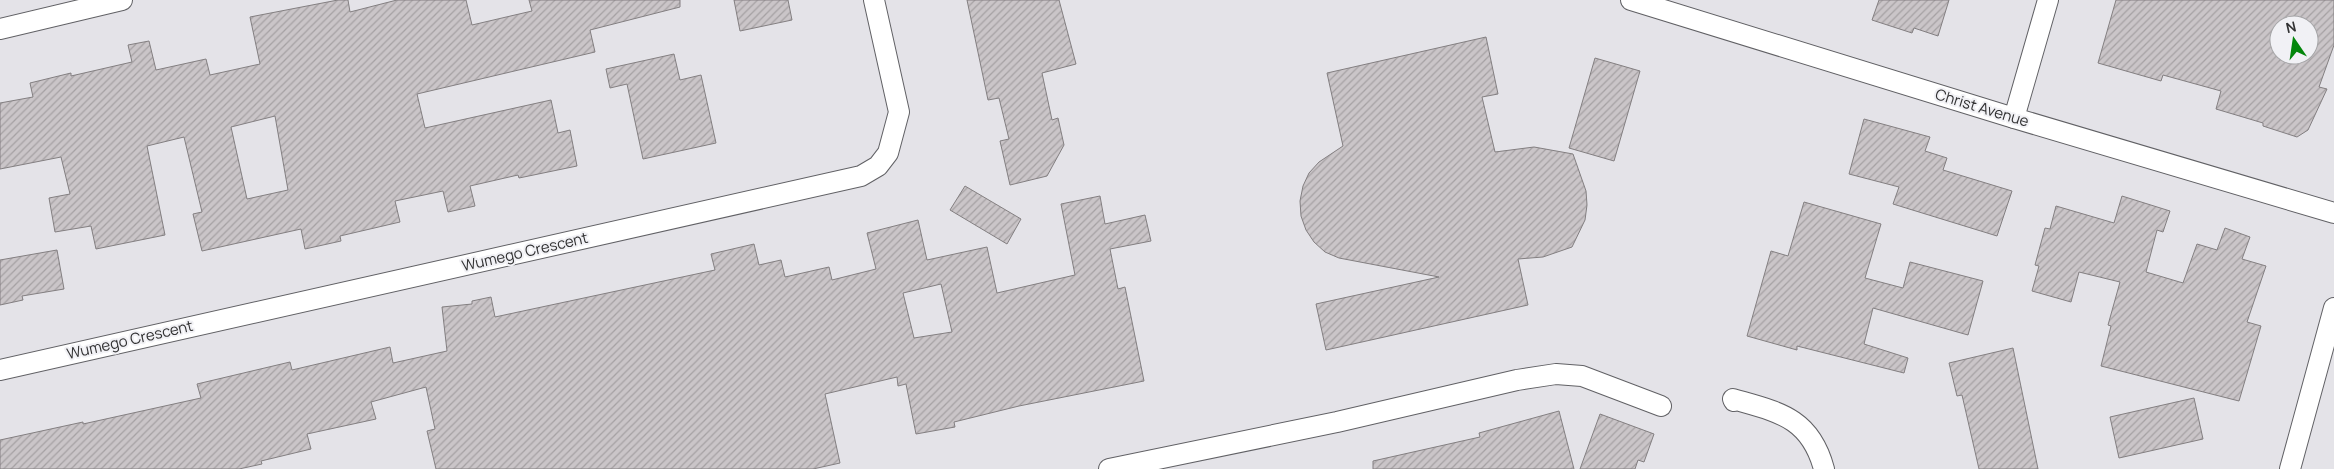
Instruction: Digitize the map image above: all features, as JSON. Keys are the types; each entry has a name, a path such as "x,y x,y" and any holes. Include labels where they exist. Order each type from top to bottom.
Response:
{"street":[{"path":"0,29 122,0"},
{"name":"Wumego Crescent","path":"0,370 861,176 878,166 888,153 899,112 874,0"},
{"name":"Christ Avenue","path":"1631,0 1674,6 2014,118 2334,213"},
{"path":"2014,118 2048,0"},
{"path":"2290,469 2334,308"},
{"path":"1109,469 1337,422 1517,380 1556,374 1582,376 1661,406"},
{"path":"1734,401 1732,399 1782,413 1809,435 1820,452 1824,469"}],"building":[{"path":"338,0 348,0 350,12 397,0 466,0 472,25 532,11 529,0 680,0 680,7 590,30 595,52 417,94 425,128 551,100 558,133 570,130 577,166 519,178 518,175 470,186 475,206 448,212 443,191 395,201 400,222 340,236 341,241 305,249 301,229 202,251 193,214 202,212 184,137 147,146 165,235 96,249 91,226 55,232 49,198 70,194 61,157 0,169 0,103 33,97 30,83 71,73 71,76 132,62 128,45 149,41 156,70 206,59 210,75 260,64 250,17","holes":["275,116 288,190 247,199 231,127"]},
{"path":"734,0 788,0 792,20 740,31"},
{"path":"967,0 1059,0 1076,64 1042,73 1052,120 1058,118 1064,145 1047,176 1010,185 1000,141 1009,139 999,98 988,100"},
{"path":"1879,0 1949,0 1938,36 1914,28 1912,33 1872,20"},
{"path":"2116,0 2334,0 2334,45 2319,87 2327,89 2308,130 2297,137 2263,126 2263,123 2216,109 2221,91 2163,75 2161,81 2098,63"},
{"path":"1486,37 1498,94 1482,97 1495,152 1534,147 1573,154 1586,191 1587,205 1585,220 1572,247 1543,257 1518,259 1528,305 1326,350 1316,304 1439,277 1339,258 1325,252 1314,242 1306,230 1301,216 1300,201 1303,186 1309,173 1319,162 1343,146 1327,73"},
{"path":"674,54 680,80 701,75 716,143 643,159 627,84 610,88 606,69"},
{"path":"1595,58 1640,71 1614,161 1569,148"},
{"path":"1864,119 1930,137 1925,151 1947,158 1943,170 2012,191 1997,236 1893,204 1899,187 1849,174"},
{"path":"965,186 1021,219 1007,244 950,210"},
{"path":"1100,196 1105,224 1145,215 1151,241 1110,249 1118,289 1125,287 1144,381 1019,406 954,422 955,427 916,434 906,384 898,386 897,377 825,394 840,463 813,469 436,469 427,431 435,429 426,387 371,402 376,419 307,434 311,449 261,461 262,464 239,469 0,469 0,440 201,398 197,384 290,362 292,370 390,347 393,363 447,351 442,307 472,304 472,301 491,297 495,317 715,270 711,254 754,244 759,265 781,260 785,277 829,267 832,280 876,269 867,233 918,220 927,260 987,247 997,293 1075,275 1061,204","holes":["941,284 952,332 914,338 903,293"]},
{"path":"2122,196 2170,211 2163,232 2157,230 2146,272 2183,283 2197,244 2217,250 2225,228 2250,237 2242,259 2266,266 2247,322 2261,326 2239,401 2101,366 2111,326 2108,325 2120,282 2079,272 2071,302 2032,291 2039,266 2035,265 2045,228 2050,229 2056,206 2114,223"},
{"path":"1804,202 1881,224 1865,278 1903,288 1910,262 1983,281 1968,335 1873,308 1864,344 1908,358 1904,373 1797,346 1797,350 1747,336 1771,251 1788,256"},
{"path":"57,250 64,289 22,296 23,300 0,305 0,260"},
{"path":"2013,348 2038,469 1979,469 1962,395 1957,396 1949,363"},
{"path":"2194,398 2203,439 2119,458 2110,417"},
{"path":"1559,411 1574,469 1373,469 1373,461 1480,437 1479,433"},
{"path":"1600,414 1654,434 1644,462 1638,460 1635,469 1580,469"}]}
